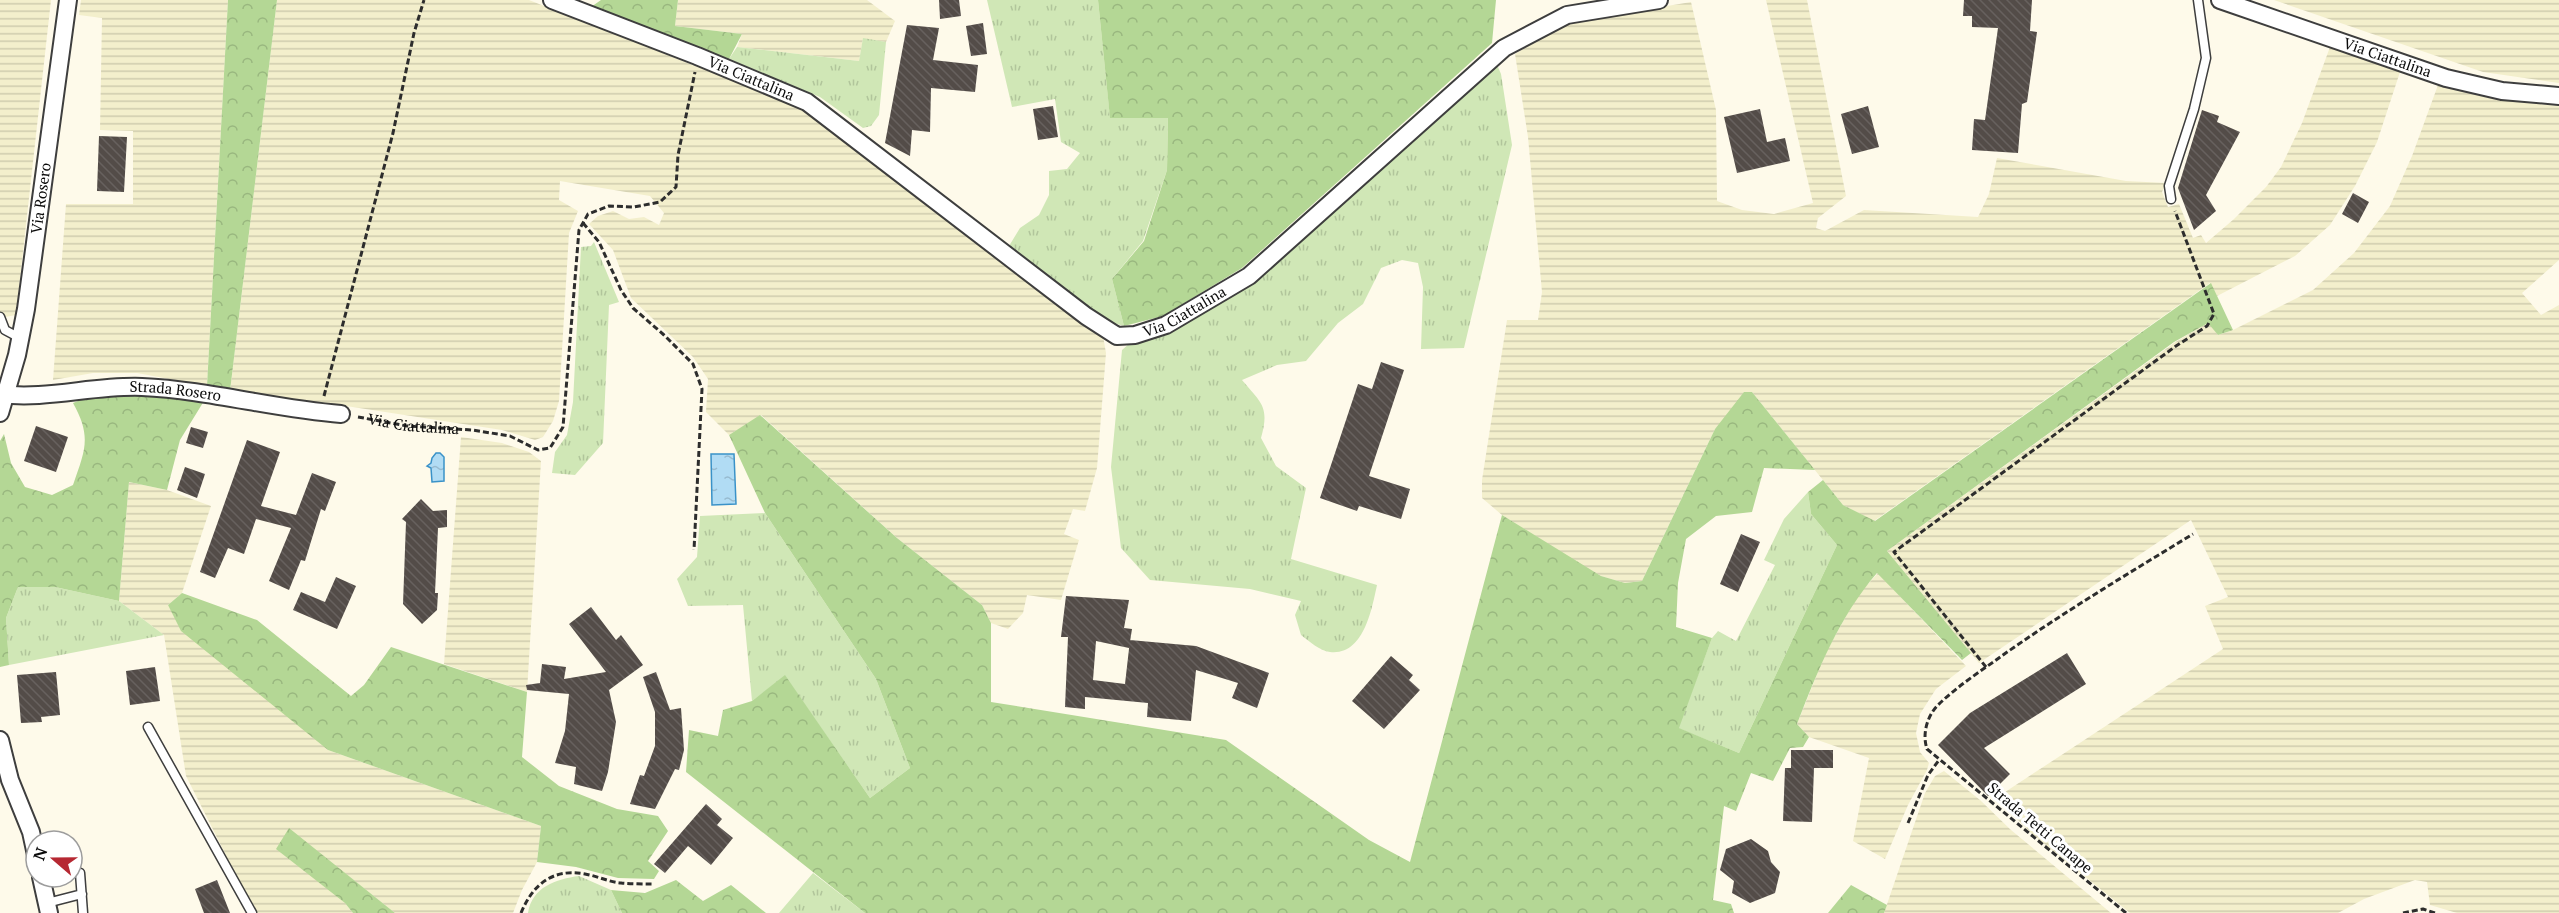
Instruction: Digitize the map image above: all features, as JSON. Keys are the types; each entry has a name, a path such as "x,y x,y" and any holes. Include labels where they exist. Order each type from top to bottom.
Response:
{"street":[{"name":"Via Rosero","path":"3,394 20,338 68,0"},
{"name":"Via Ciattalina","path":"552,0 697,56 807,102 1086,316 1117,336 1136,335 1166,325 1249,276 1504,48 1567,15 1659,0"},
{"name":"Via Ciattalina","path":"2220,0 2446,78 2502,91 2559,96"},
{"name":"Strada Rosero","path":"3,394 34,395 107,386 144,387 341,414"},
{"path":"0,412 3,394"},
{"path":"0,740 3,763 30,829"},
{"path":"44,889 48,908"}],"lane":[{"path":"2171,199 2169,186 2194,109 2206,58 2198,0"},
{"path":"0,317 5,330 20,338"},
{"path":"148,727 252,913"},
{"path":"82,889 83,913"},
{"path":"48,908 82,894"}],"path":[{"path":"319,412 390,145 414,33 424,0"},
{"name":"Via Ciattalina","path":"341,414 407,426 472,430 510,436 538,450 550,448 563,427 576,247 583,223 588,214 609,206 634,207 660,202 676,187 678,155 697,56"},
{"path":"1986,668 1894,552 2176,345 2207,326 2214,314 2171,199"},
{"path":"583,223 599,242 621,290 633,308 693,364 702,389 694,549"},
{"path":"1908,823 1928,775 1939,760 1927,748 1924,740 1928,721 1936,707 2027,638 2193,534"},
{"name":"Strada Tetti Canape","path":"1939,760 2126,913"},
{"path":"521,913 526,900 537,885 551,876 566,873 584,874 620,883 653,884"},
{"path":"2403,913 2423,909 2435,913"}],"shaded area":[{"path":"0,0 51,0 16,315 0,318"},
{"path":"81,0 228,0 207,386 137,373 93,373 53,380 66,204 133,204 133,131 100,130 102,18 79,15"},
{"path":"277,0 529,0 811,112 1060,308 1103,336 1106,353 1097,468 1085,511 1073,509 1064,534 1079,540 1061,600 1027,595 1023,613 1008,629 991,623 982,605 897,538 761,415 729,435 706,412 708,379 693,357 631,298 613,250 589,224 598,216 613,211 629,219 644,217 659,225 664,213 650,196 560,181 559,200 578,211 569,233 559,401 553,421 543,437 535,440 502,430 346,406 313,406 230,391"},
{"path":"678,0 867,0 895,21 886,42 863,39 859,61 737,47 742,34 675,26"},
{"path":"1766,0 1807,0 1846,196 1818,218 1816,228 1825,231 1864,210 1978,217 1989,194 1997,158 2126,181 2166,183 2162,192 2168,207 2179,204 2193,238 2201,235 2206,243 2266,187 2281,167 2302,123 2330,47 2400,72 2377,142 2355,186 2330,225 2295,256 2217,296 2210,283 1874,521 1843,505 1752,392 1715,429 1642,581 1625,583 1601,576 1583,566 1502,515 1482,498 1482,480 1507,320 1538,320 1542,292 1528,137 1515,54 1566,23 1691,2 1716,110 1717,201 1742,210 1774,214 1813,203"},
{"path":"2274,0 2559,0 2559,83 2483,72"},
{"path":"2438,85 2493,99 2559,106 2559,260 2522,293 2541,315 2559,305 2559,913 2457,913 2430,905 2427,882 2415,880 2364,899 2338,913 2130,913 2031,833 1996,798 2223,649 2205,606 2228,597 2191,520 1979,663 1887,551 2174,343 2209,322 2218,335 2233,330 2313,290 2354,253 2390,206 2412,156"},
{"path":"461,437 502,443 529,452 541,461 527,692 444,664"},
{"path":"129,482 167,490 211,506 182,593 168,605 328,750 541,826 537,862 513,913 395,913 289,829 353,913 255,913 186,776 164,635 119,601"},
{"path":"1878,573 1966,666 1936,689 1920,714 1916,733 1920,752 1929,763 1885,859 1853,841 1869,758 1809,737 1797,724 1826,652 1858,595"},
{"path":"1944,771 2111,913 1884,913 1925,793 1935,776"}],"green space":[{"path":"228,0 277,0 230,391 207,386"},
{"path":"601,0 678,0 675,26 742,34 729,59 591,7"},
{"path":"987,0 1098,0 1110,117 1168,117 1167,170 1143,241 1112,279 1124,326 1106,321 1009,246 1020,228 1039,215 1049,195 1049,171 1067,169 1080,153 1061,142 1055,99 1012,107"},
{"path":"1098,0 1496,0 1492,43 1242,268 1163,316 1124,326 1112,279 1144,241 1167,170 1168,118 1110,118"},
{"path":"863,38 886,42 879,115 871,126 863,128 820,97 729,59 737,47 859,61"},
{"path":"1492,66 1498,67 1501,74 1512,145 1464,348 1421,349 1423,287 1418,263 1402,260 1381,268 1363,304 1338,323 1306,361 1277,365 1242,380 1262,406 1264,427 1261,438 1276,466 1306,488 1291,559 1377,585 1369,617 1358,639 1342,651 1330,652 1315,645 1301,635 1295,615 1301,601 1250,589 1150,580 1121,548 1111,467 1122,350 1130,343 1168,333 1217,304"},
{"path":"594,242 619,302 609,305 603,443 575,475 552,473 555,452 567,435 573,402 581,247 591,246"},
{"path":"2211,283 2233,330 2218,335 2208,323 2174,342 1887,551 1971,653 1962,660 1877,573 1851,608 1813,684 1797,724 1809,737 1803,747 1790,748 1773,781 1751,773 1736,811 1724,806 1713,900 1731,904 1734,913 865,913 686,772 689,730 718,736 723,710 752,701 785,675 870,798 910,768 876,679 765,513 729,435 760,415 897,538 982,605 991,623 991,702 1226,740 1369,840 1410,862 1502,515 1601,576 1625,583 1642,581 1715,429 1744,392 1752,392 1815,470 1764,468 1752,512 1716,516 1686,539 1678,583 1676,627 1712,638 1679,728 1739,753 1837,545 1811,514 1808,492 1823,480 1843,505 1875,521"},
{"path":"101,392 140,393 204,401 180,440 167,490 129,482 119,601 55,587 18,587 6,618 9,665 0,667 0,441 4,434 11,463 25,487 52,495 73,485 81,462 85,435 73,403"},
{"path":"1808,492 1811,514 1837,545 1739,753 1678,728 1712,638 1718,631 1736,641 1775,565 1764,560 1784,519"},
{"path":"765,513 876,679 910,768 870,798 785,676 752,701 743,605 688,606 677,579 697,557 700,516"},
{"path":"18,587 55,587 119,601 164,635 9,665 6,618"},
{"path":"182,593 257,620 351,696 364,685 391,647 527,692 522,757 559,786 617,809 658,816 668,831 648,861 659,871 654,879 618,878 576,867 537,862 541,826 328,750 181,631 168,605"},
{"path":"289,828 395,913 353,913 345,903 276,849"},
{"path":"813,873 865,913 779,913"},
{"path":"579,876 611,890 622,913 528,913 534,897 546,886 562,879"},
{"path":"676,880 703,901 731,885 766,913 622,913 611,890 645,893"},
{"path":"1851,885 1887,905 1884,913 1828,913"}],"water":[{"path":"436,453 444,457 444,481 432,482 431,468 427,466"},
{"path":"711,454 734,454 736,504 712,505"}],"building":[{"path":"939,0 959,0 961,16 940,19"},
{"path":"1964,0 2032,0 2030,31 2037,32 2027,102 2022,104 2018,153 1972,150 1974,119 1985,120 1998,28 1972,27 1972,16 1963,16"},
{"path":"983,23 987,54 971,56 966,26"},
{"path":"907,25 939,28 933,60 978,65 975,92 931,88 930,132 912,130 910,156 885,143"},
{"path":"1053,106 1058,137 1038,140 1033,109"},
{"path":"1868,106 1879,147 1852,154 1841,114"},
{"path":"1760,109 1767,142 1785,138 1790,161 1737,173 1724,117"},
{"path":"2202,110 2219,116 2217,122 2240,132 2206,195 2216,211 2194,230 2178,188"},
{"path":"99,136 127,137 124,192 97,191"},
{"path":"2353,193 2369,202 2358,223 2342,214"},
{"path":"1381,362 1404,370 1369,476 1410,489 1401,519 1359,506 1357,511 1320,498 1358,384 1372,389"},
{"path":"36,426 68,437 56,472 24,461"},
{"path":"191,427 208,432 203,448 186,443"},
{"path":"247,440 280,452 261,506 296,515 312,473 336,482 325,511 321,509 305,561 301,560 289,590 269,581 291,528 256,519 244,554 228,548 215,578 200,572"},
{"path":"185,467 205,474 197,498 177,490"},
{"path":"421,499 433,511 447,510 447,527 438,528 435,593 438,593 437,610 422,624 403,604 406,522 402,519"},
{"path":"1741,534 1760,542 1738,592 1720,584"},
{"path":"336,577 356,586 337,629 293,610 301,592 325,602"},
{"path":"1066,596 1129,600 1124,628 1132,629 1130,640 1196,646 1269,673 1257,708 1232,698 1238,683 1196,670 1191,721 1147,717 1148,703 1085,697 1085,709 1065,707 1068,637 1061,637","holes":["1096,641 1129,648 1125,684 1093,680"]},
{"path":"591,607 616,640 621,635 643,665 609,690 616,722 608,772 602,791 574,784 576,767 555,763 565,731 569,694 527,690 526,685 540,683 542,664 566,667 564,679 606,672 569,624"},
{"path":"2067,653 2086,684 1984,748 2010,774 1988,796 1938,745 1970,713"},
{"path":"1391,656 1413,675 1409,680 1420,690 1384,729 1352,701"},
{"path":"155,667 160,701 130,705 126,671"},
{"path":"56,672 60,715 41,717 42,722 21,723 17,675"},
{"path":"656,672 670,710 681,708 684,750 679,770 675,769 655,809 630,804 640,775 644,776 655,746 655,712 643,677"},
{"path":"1791,750 1833,750 1833,768 1814,768 1812,822 1783,821 1785,768 1791,768"},
{"path":"706,804 722,819 717,825 733,838 711,865 688,846 665,873 654,864"},
{"path":"1751,839 1768,851 1771,862 1780,872 1775,893 1750,903 1732,893 1734,881 1720,870 1726,849"},
{"path":"217,880 230,913 204,913 195,889"}]}
